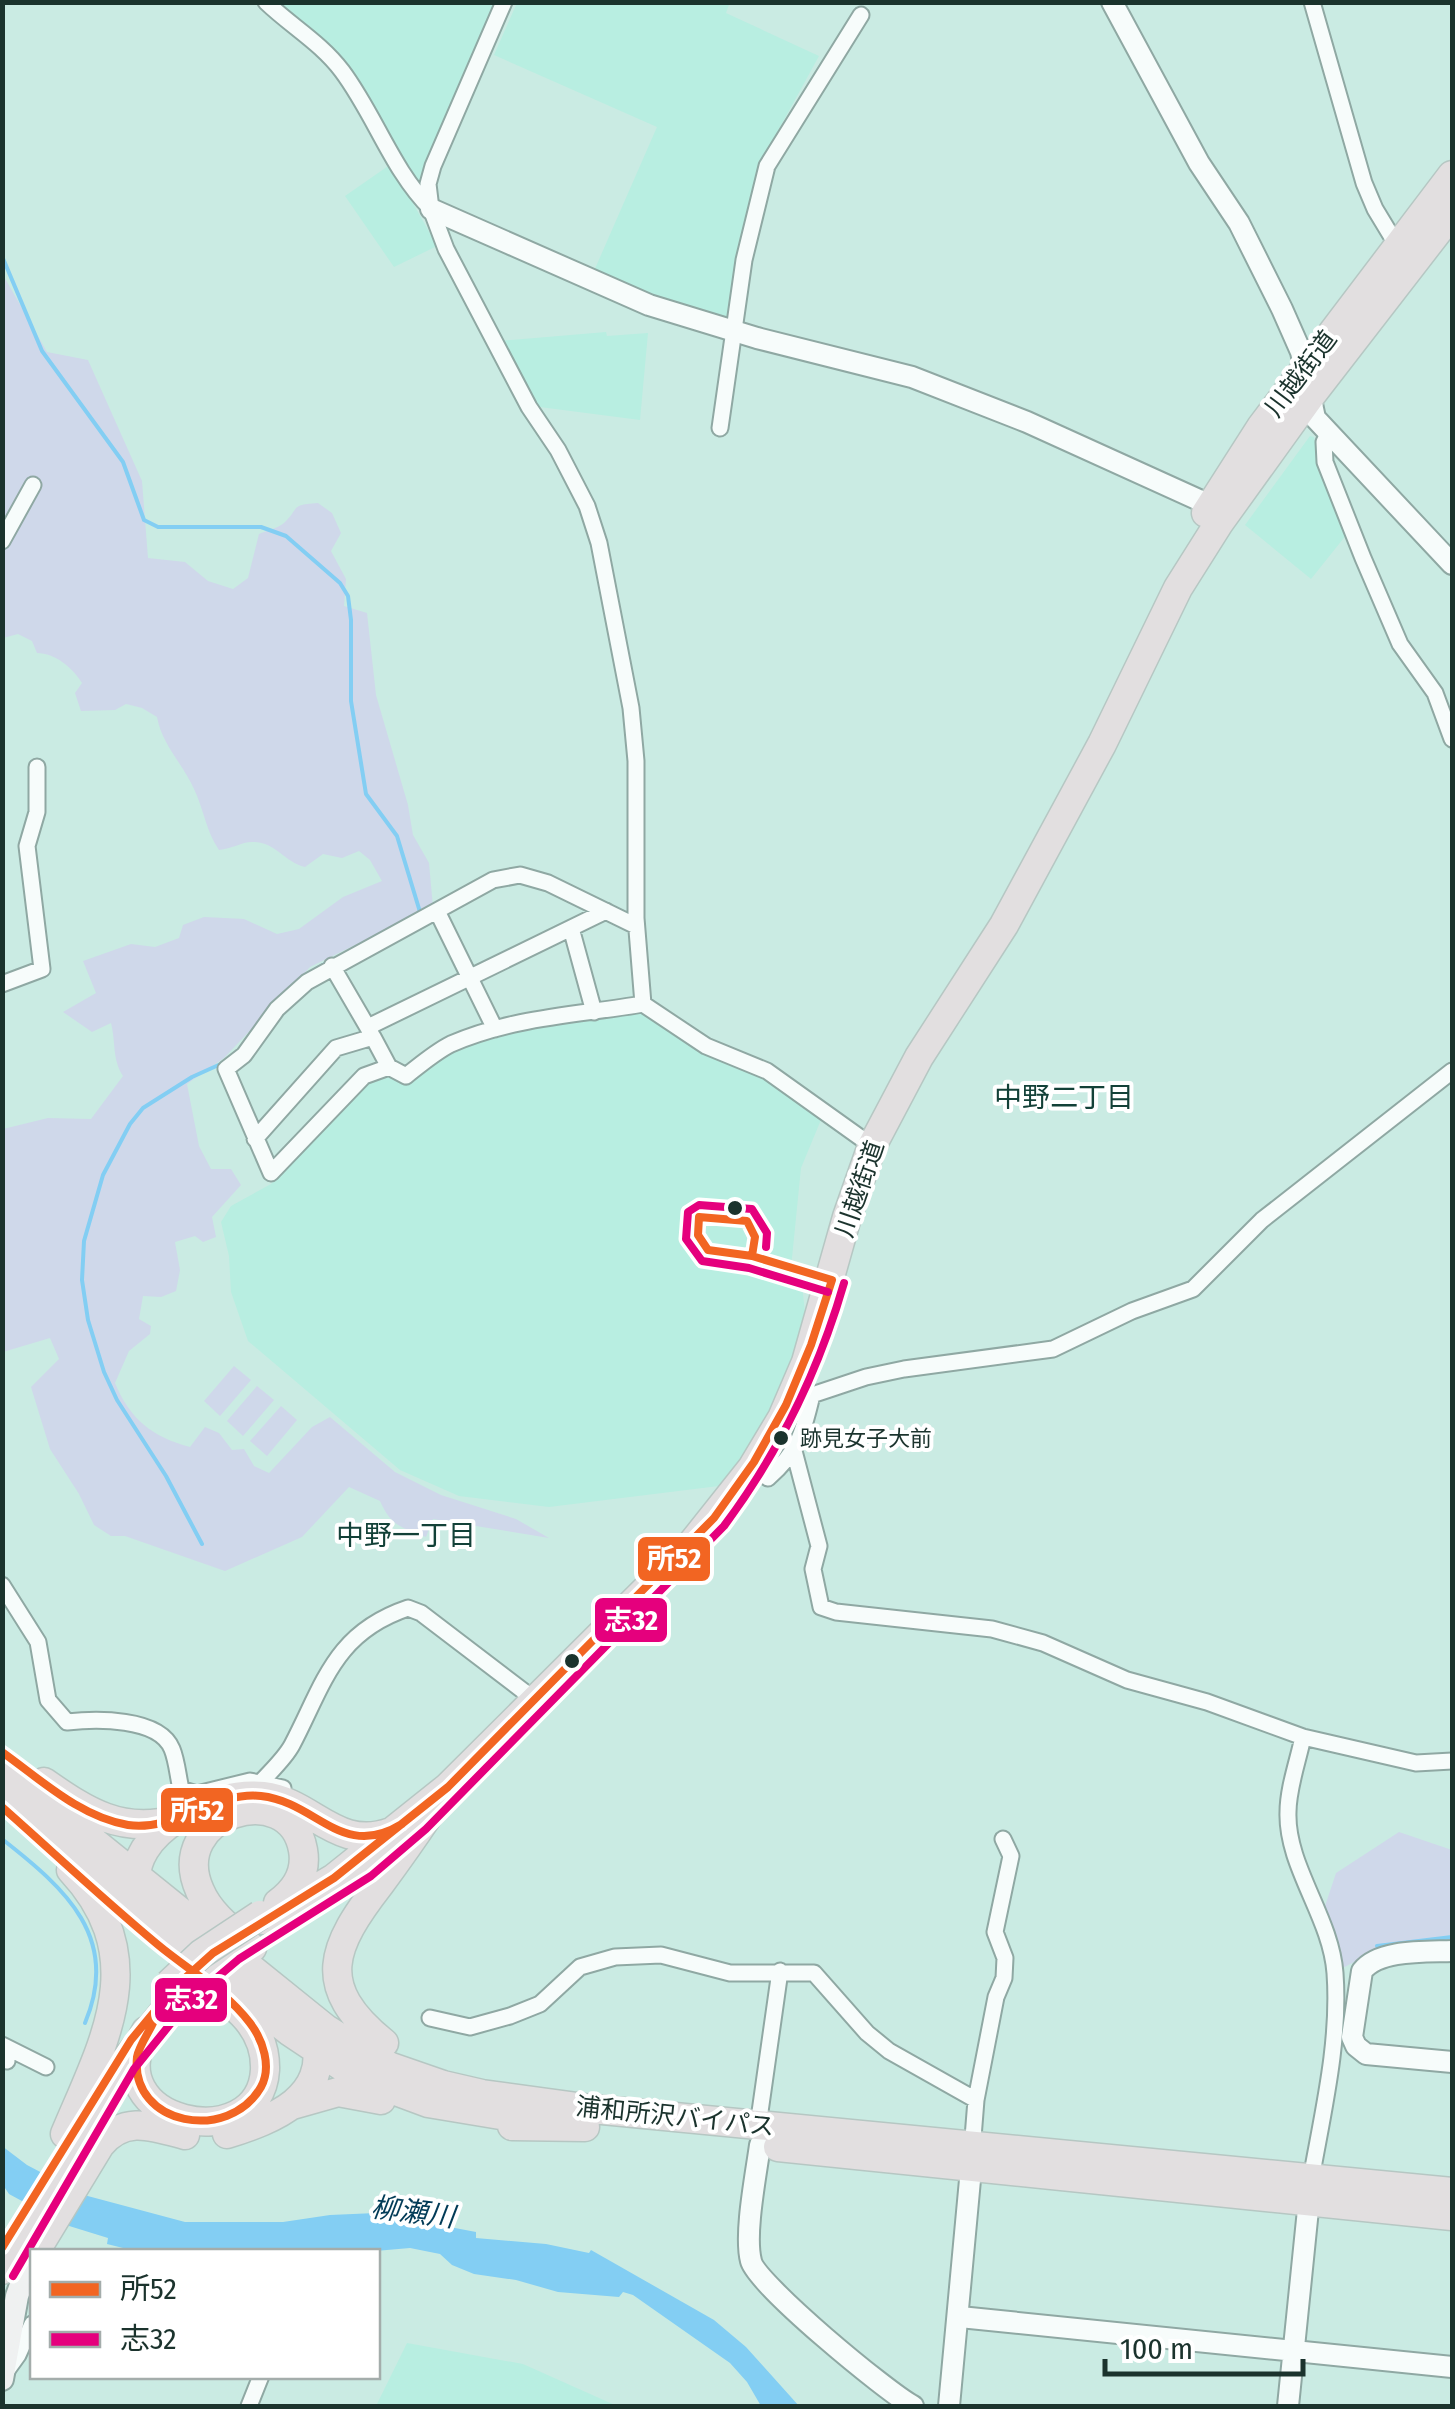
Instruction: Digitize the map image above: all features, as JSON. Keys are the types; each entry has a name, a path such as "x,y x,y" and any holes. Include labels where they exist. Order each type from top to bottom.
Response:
{"highway":[{"name":"川越街道","path":"264,1920 364,1865 443,1793 690,1546 734,1493 784,1451 802,1396 847,1217 872,1146 919,1056 1010,914 1102,744 1178,588 1219,522 1405,258 1452,175"},
{"name":"川越街道","path":"1178,588 1183,559 1210,505 1261,427 1304,370 1405,258 1452,213"},
{"path":"2,1752 65,1796 113,1821 145,1826 176,1820 214,1802 260,1795 300,1810 350,1837 378,1837 395,1830"},
{"name":"浦和所沢バイパス","path":"2,1768 326,2029 391,2067 443,2085 759,2135 972,2158 1310,2190 1452,2192"},
{"name":"川越街道","path":"101,2095 132,2040 174,1988 264,1920 334,1878 443,1793"},
{"path":"384,2043 357,2018 342,1991 340,1946 360,1908 443,1793"},
{"name":"浦和所沢バイパス","path":"2,1796 224,1980 319,2053 358,2077 428,2103 487,2115 585,2127 759,2135"},
{"path":"2,1806 241,2012 266,2052 264,2079 254,2100 240,2114 220,2121 199,2122 162,2110 142,2090 133,2064"},
{"path":"264,1920 293,1890 304,1866 303,1849 299,1836 285,1820 268,1811 248,1809 212,1825 201,1838 195,1856 200,1891 220,1919 342,2021 422,2062 539,2102"},
{"path":"176,1820 146,1845 136,1876 139,1896 224,1980"},
{"path":"63,1862 99,1906 115,1949 118,1976 83,2131"},
{"path":"196,1926 227,1957 311,2026 319,2053 313,2082 291,2105"},
{"name":"川越街道","path":"101,2095 174,1988"},
{"path":"83,2131 122,2042 174,1988"},
{"path":"83,2131 133,2064 146,2032"},
{"path":"83,2131 140,2124 192,2137 208,2137 250,2127 318,2095 348,2093 479,2122 585,2127"},
{"path":"2,2270 21,2244 101,2095"},
{"name":"浦和所沢バイパス","path":"1310,2190 1452,2216"},
{"path":"2,2294 21,2244"}],"main road":[{"path":"4,2376 21,2244"}],"street":[{"path":"266,2 340,69 413,190 432,209 649,305 912,377 1027,422 1210,505"},
{"path":"504,2 428,184 446,249 522,394 587,506 599,543 631,708 636,761 636,926 643,1004"},
{"path":"1112,2 1199,163 1239,222 1301,352 1315,418 1452,564"},
{"path":"1312,2 1364,184 1405,258"},
{"path":"720,428 744,260 767,166 861,15"},
{"path":"1329,432 1324,442 1326,462 1363,558 1400,644 1434,693 1452,739"},
{"path":"2,541 8,515 33,484"},
{"path":"2,984 42,968 27,846 37,812 37,767"},
{"path":"389,1067 364,1076 271,1173 226,1069 244,1055 277,1009 307,982 493,880 520,875 548,883 636,926"},
{"path":"436,910 495,1029"},
{"path":"255,1139 336,1048 469,976 606,911"},
{"path":"571,928 594,1012"},
{"path":"332,966 389,1067 406,1076 448,1046 495,1029 545,1016 643,1004 706,1046 767,1071 872,1146"},
{"path":"802,1396 904,1369 1053,1349 1132,1311 1193,1289 1262,1220 1452,1071"},
{"path":"768,1478 784,1451"},
{"path":"784,1451 814,1517 819,1546 814,1569 821,1607 836,1612 992,1629 1043,1643 1127,1680 1207,1702 1303,1737 1416,1763 1452,1761"},
{"path":"2,1586 38,1642 48,1700 67,1722 119,1719 164,1738 172,1748 181,1790 197,1794 230,1784 262,1781 293,1791 339,1818"},
{"path":"262,1781 290,1749 336,1658 374,1624 408,1608 422,1614 535,1700"},
{"path":"1288,2406 1310,2190 1336,2017 1335,1972 1322,1916 1289,1832 1288,1811 1303,1737"},
{"path":"949,2406 960,2317 976,2100 996,1997 1004,1978 1005,1958 995,1932 1011,1856 1003,1839"},
{"path":"1452,1951 1383,1958 1368,1964 1362,1972 1352,2037 1366,2054 1452,2062"},
{"path":"430,2018 470,2028 510,2016 540,2004 580,1967 616,1957 662,1955 730,1972 814,1973 867,2033 889,2051 976,2100"},
{"path":"780,1972 759,2135 749,2249 753,2269 856,2362 913,2406"},
{"path":"4,2055 46,2067"},
{"path":"960,2317 1452,2367"},
{"path":"4,2376 30,2328"},
{"path":"249,2406 260,2379"}],"shaded area":[{"path":"730,2 726,13 819,56 762,160 738,257 730,316 724,320 657,298 594,271 657,127 494,55 517,3"},
{"path":"274,3 499,3 420,183 412,183 366,98"},
{"path":"391,164 437,246 394,267 345,196"},
{"path":"2,273 47,352 88,360 142,481 148,558 185,562 208,581 233,589 248,578 259,534 281,525 303,505 318,503 332,513 341,533 331,551 346,579 344,606 367,613 376,695 413,835 429,863 433,907 310,967 224,1058 187,1084 199,1146 211,1169 231,1169 241,1185 212,1217 216,1237 203,1242 195,1236 175,1242 180,1270 176,1291 161,1297 143,1296 139,1319 151,1326 150,1334 129,1351 115,1383 135,1416 164,1438 190,1447 205,1427 219,1433 232,1450 244,1449 254,1466 269,1473 312,1427 330,1417 395,1472 441,1495 516,1519 549,1538 433,1519 426,1537 398,1525 380,1501 349,1487 302,1537 225,1571 125,1536 111,1536 94,1525 50,1449 31,1387 59,1359 50,1338 3,1352 3,1129 48,1118 91,1119 123,1076 111,1023 92,1032 63,1012 96,993 83,961 131,944 155,947 179,938 183,925 204,917 244,919 277,934 299,929 343,897 382,881 370,860 359,851 342,858 323,854 305,867 260,843 248,842 219,850 194,789 163,737 157,717 126,704 115,710 81,711 75,693 82,683 69,667 37,653 32,641 18,634 3,638"},
{"path":"606,332 607,336 648,333 640,420 532,406 499,341"},
{"path":"1310,436 1314,437 1320,465 1347,534 1311,579 1245,525"},
{"path":"640,1011 765,1076 823,1115 801,1168 792,1258 786,1278 802,1284 807,1333 776,1402 727,1485 549,1507 459,1496 400,1470 248,1341 231,1292 229,1256 221,1222 231,1206 271,1184 366,1080 387,1072 405,1082 446,1051 552,1021"},
{"path":"234,1366 251,1380 220,1416 204,1401"},
{"path":"257,1386 274,1400 243,1436 227,1421"},
{"path":"281,1406 297,1420 267,1456 250,1441"},
{"path":"1399,1832 1452,1850 1452,1951 1356,1961 1335,1972 1322,1915 1336,1873"},
{"path":"407,2343 523,2364 617,2406 376,2406"}],"water":[{"path":"2,2146 27,2165 84,2195 185,2222 283,2222 376,2213 476,2232 476,2238 546,2244 589,2253 591,2250 714,2320 746,2347 799,2406 761,2406 730,2363 633,2295 623,2292 619,2297 558,2292 474,2274 452,2265 440,2254 410,2248 127,2249 107,2244 108,2238 66,2225 9,2194 3,2185"}],"waterway":[{"path":"2,256 42,351 123,462 144,520 158,527 261,527 286,536 340,583 348,596 351,620 351,701 366,794 397,836 420,912"},
{"path":"304,976 330,961"},
{"path":"202,1544 104,1372 88,1320 82,1280 84,1241 103,1175 130,1124 143,1108 223,1063"},
{"path":"2,1839 47,1877 81,1918 96,1965 94,1993 85,2023"},
{"path":"1377,1946 1452,1937"}],"transit line":[{"name":"志32","path":"766,1247 767,1233 752,1209 699,1205 688,1212 686,1239 702,1261 749,1268 828,1292"},
{"name":"所52","path":"699,1217 747,1221 755,1237 752,1256 708,1250 698,1235 699,1217"},
{"name":"所52","path":"752,1256 832,1280"},
{"name":"所52","path":"2,2248 131,2040 174,1988 213,1953 334,1878 448,1787 714,1518 754,1462 786,1405 832,1280"},
{"name":"志32","path":"13,2276 134,2069 188,2002 239,1959 371,1876 426,1829 724,1526 763,1469 795,1410 844,1283"},
{"name":"所52","path":"2,1752 77,1806 128,1825 162,1823 244,1796 281,1800 346,1833 381,1834 402,1824"},
{"name":"所52","path":"2,1807 137,1927 240,2011 262,2045 266,2071 261,2087 246,2105 227,2116 184,2119 165,2112 149,2099 139,2080 137,2057 153,2023"}],"place":[{"name":"跡見女子大前","path":"781,1438"}],"district":[{"name":"中野二丁目","path":"1064,1097"},
{"name":"中野一丁目","path":"406,1535"}],"water label":[{"name":"柳瀬川","path":"413,2212"}]}
